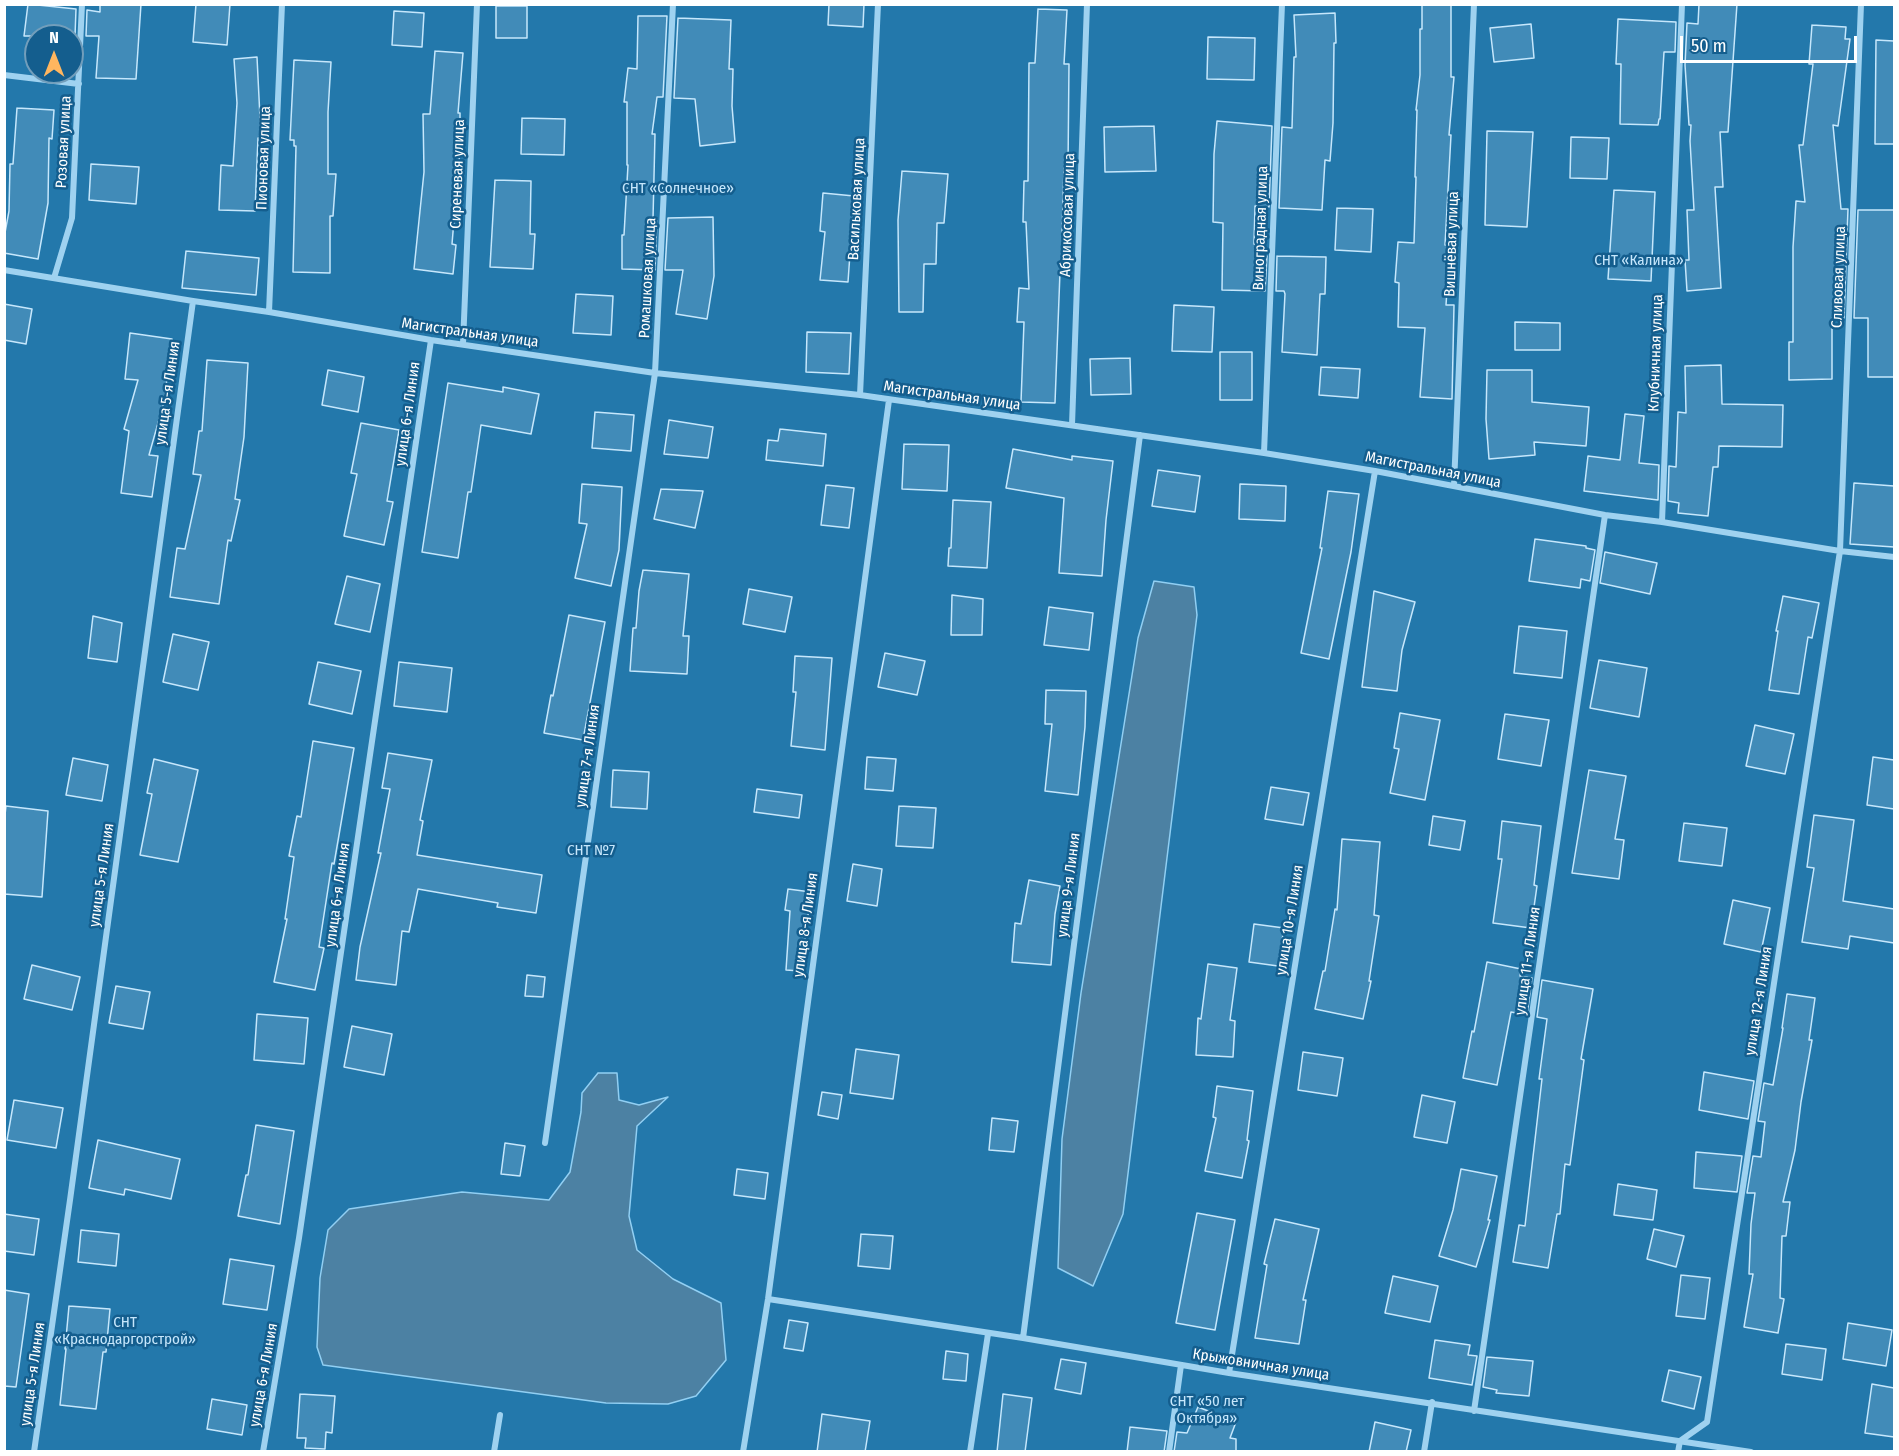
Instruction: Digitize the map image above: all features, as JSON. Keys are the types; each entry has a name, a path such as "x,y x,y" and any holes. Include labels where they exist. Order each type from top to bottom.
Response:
{"street":[{"name":"Розовая улица","path":"81,24 82,4"},
{"name":"Пионовая улица","path":"270,312 282,4"},
{"name":"Сиреневая улица","path":"463,344 477,4"},
{"name":"Ромашковая улица","path":"655,373 673,4"},
{"name":"Васильковая улица","path":"860,395 878,4"},
{"name":"Абрикосовая улица","path":"1072,425 1087,4"},
{"name":"Виноградная улица","path":"1264,453 1281,4"},
{"name":"Вишнёвая улица","path":"1454,485 1474,4"},
{"name":"Клубничная улица","path":"1662,522 1682,4"},
{"name":"Сливовая улица","path":"1840,551 1861,4"},
{"path":"4,75 24,77"},
{"name":"Розовая улица","path":"54,278 72,218 79,84"},
{"name":"Магистральная улица","path":"4,270 431,340 655,373 860,395 1264,453 1454,485 1605,515 1840,551 1894,557"},
{"name":"улица 5-я Линия","path":"34,1452 193,301"},
{"name":"улица 6-я Линия","path":"263,1452 299,1238 431,340"},
{"name":"улица 7-я Линия","path":"545,1143 655,373"},
{"name":"улица 8-я Линия","path":"743,1452 768,1299 889,400"},
{"name":"улица 9-я Линия","path":"1023,1338 1140,435"},
{"name":"улица 10-я Линия","path":"1229,1373 1375,471"},
{"name":"улица 11-я Линия","path":"1474,1411 1605,515"},
{"name":"улица 12-я Линия","path":"1680,1441 1707,1422 1840,551"},
{"name":"Крыжовничная улица","path":"768,1299 1023,1338 1229,1373 1751,1452"},
{"path":"970,1452 988,1334"},
{"path":"1169,1452 1181,1365"},
{"path":"1424,1452 1432,1402"},
{"path":"495,1452 500,1415"},
{"path":"1678,1452 1680,1441"}],"green space":[{"name":"СНТ №7","path":"4,5 1894,5 1894,1451 5,1451"}],"shaded area":[{"path":"1154,581 1194,587 1197,615 1123,1214 1093,1286 1058,1268 1062,1139 1081,993 1138,638"},
{"path":"598,1073 617,1073 619,1100 639,1105 668,1097 637,1126 629,1216 637,1250 673,1279 721,1303 726,1360 696,1396 668,1404 606,1403 323,1365 317,1347 320,1278 328,1230 349,1209 462,1192 549,1200 570,1172 581,1112 582,1093"}],"building":[{"path":"28,4 76,9 75,24 26,24"},
{"path":"100,4 141,4 136,79 96,78 99,36 86,36 87,10 100,12"},
{"path":"196,4 230,4 227,45 193,42"},
{"path":"829,4 864,4 863,27 828,25"},
{"path":"1422,4 1451,4 1451,77 1454,77 1449,135 1451,135 1445,245 1450,245 1446,305 1454,305 1452,399 1420,397 1425,328 1398,327 1399,283 1395,282 1398,242 1414,243 1416,110 1420,75"},
{"path":"1699,4 1737,4 1728,132 1720,132 1723,187 1715,187 1721,288 1687,291 1685,260 1689,260 1687,210 1694,210 1691,125 1689,125 1685,65 1687,23 1698,24"},
{"path":"496,6 527,6 527,38 496,38"},
{"path":"1038,9 1067,10 1064,64 1069,64 1068,168 1064,168 1062,235 1064,235 1066,272 1060,272 1055,403 1021,402 1024,322 1017,322 1019,288 1029,289 1026,222 1023,222 1024,181 1028,181 1029,63 1035,63"},
{"path":"394,11 424,13 422,47 392,45"},
{"path":"1335,13 1333,123 1330,161 1325,160 1322,210 1279,208 1282,127 1292,128 1294,57 1296,57 1294,15"},
{"path":"638,16 667,16 663,97 657,97 652,134 655,134 653,219 657,219 655,270 622,269 622,235 624,235 628,165 627,102 624,102 628,68 637,69"},
{"path":"678,18 731,20 729,69 733,69 732,106 735,142 700,146 695,99 674,98"},
{"path":"1618,19 1676,22 1675,52 1664,52 1658,125 1620,124 1621,64 1616,64"},
{"path":"1531,24 1534,58 1494,62 1490,28"},
{"path":"1812,25 1846,27 1845,39 1850,39 1838,126 1833,125 1841,209 1848,209 1844,318 1832,318 1832,379 1789,380 1789,342 1793,342 1793,247 1796,201 1805,202 1799,145 1803,145 1813,64 1809,64"},
{"path":"1208,37 1255,38 1254,80 1207,79"},
{"path":"1876,40 1894,41 1894,144 1875,144"},
{"path":"435,51 463,53 458,113 460,113 460,149 452,244 456,245 453,274 414,269 424,172 423,114 430,114"},
{"path":"257,57 261,138 258,138 255,211 219,210 221,165 233,166 237,103 234,59"},
{"path":"294,60 331,62 328,174 336,174 333,216 330,216 330,273 293,272 296,146 294,146 294,140 290,140"},
{"path":"17,108 54,110 52,139 49,138 48,203 38,259 4,253 9,211 10,164 13,164"},
{"path":"522,118 565,119 564,155 521,154"},
{"path":"1217,121 1272,126 1269,207 1255,206 1254,244 1257,245 1257,255 1267,256 1265,291 1222,290 1223,223 1213,222"},
{"path":"1154,126 1156,171 1105,172 1104,127"},
{"path":"1487,131 1533,132 1527,227 1485,225"},
{"path":"1571,137 1609,138 1607,179 1570,178"},
{"path":"91,164 139,167 136,204 89,200"},
{"path":"902,171 948,174 944,223 937,223 936,264 924,264 923,312 899,312 898,220"},
{"path":"495,180 531,181 530,234 535,234 533,269 490,267"},
{"path":"1614,190 1655,192 1651,281 1608,279"},
{"path":"823,193 854,196 848,282 820,280 825,232 820,231"},
{"path":"1337,208 1373,209 1371,252 1335,250"},
{"path":"1858,210 1894,210 1894,377 1868,377 1868,318 1854,318"},
{"path":"713,217 714,276 707,319 676,314 683,270 665,270 668,218"},
{"path":"186,251 259,258 256,295 182,288"},
{"path":"1277,256 1326,257 1325,294 1320,294 1317,355 1282,352 1285,294 1284,291 1276,291"},
{"path":"576,294 613,296 611,335 573,333"},
{"path":"4,304 32,309 26,344 4,340"},
{"path":"1174,305 1214,307 1212,352 1172,351"},
{"path":"1515,322 1560,323 1560,350 1515,350"},
{"path":"807,332 851,333 849,374 806,372"},
{"path":"130,333 172,339 164,402 149,455 158,456 152,497 121,493 129,431 124,429 138,380 125,379"},
{"path":"1220,352 1252,352 1252,400 1220,400"},
{"path":"1130,358 1131,394 1091,395 1090,359"},
{"path":"207,360 248,363 244,437 235,499 240,500 231,541 228,540 219,604 170,597 177,548 185,549 201,475 193,474 199,431 202,431"},
{"path":"1721,365 1722,404 1783,405 1782,447 1719,446 1718,467 1713,467 1708,516 1678,513 1679,503 1668,501 1669,466 1676,467 1678,412 1686,413 1685,366"},
{"path":"1321,367 1360,369 1358,398 1319,395"},
{"path":"328,370 364,377 358,412 322,405"},
{"path":"1487,370 1532,370 1532,402 1589,407 1586,446 1534,442 1535,455 1489,459 1486,419"},
{"path":"448,383 503,392 503,387 539,394 531,434 481,425 458,558 422,552"},
{"path":"595,412 634,415 631,451 592,448"},
{"path":"1625,414 1644,416 1639,463 1659,465 1658,500 1584,491 1588,456 1620,460"},
{"path":"669,420 713,427 708,458 664,454"},
{"path":"361,423 399,430 387,501 393,502 384,545 344,536 357,474 351,473"},
{"path":"780,429 826,434 823,466 766,460 768,440 778,441"},
{"path":"904,444 949,445 947,491 902,489"},
{"path":"1013,449 1072,460 1072,456 1113,461 1102,576 1059,573 1064,498 1006,488"},
{"path":"1158,470 1200,476 1195,512 1152,506"},
{"path":"1854,483 1894,486 1894,547 1850,544"},
{"path":"582,484 622,487 619,550 611,586 575,578 587,524 579,523"},
{"path":"1240,484 1286,486 1285,521 1239,519"},
{"path":"826,485 854,488 849,528 821,525"},
{"path":"661,489 703,491 695,528 654,519"},
{"path":"1328,491 1359,494 1351,552 1329,659 1301,653 1322,548 1320,548"},
{"path":"953,500 991,502 987,568 948,566"},
{"path":"1535,539 1586,546 1586,548 1595,550 1590,581 1581,579 1580,588 1529,581"},
{"path":"1605,552 1657,563 1650,594 1600,583"},
{"path":"643,570 689,574 683,636 689,636 687,674 630,671 633,628 636,628"},
{"path":"347,576 380,584 370,632 335,624"},
{"path":"749,589 792,597 785,632 743,624"},
{"path":"1374,591 1415,602 1402,650 1397,691 1362,687"},
{"path":"952,595 983,599 982,635 951,635"},
{"path":"1783,596 1819,603 1812,638 1808,637 1799,694 1769,690"},
{"path":"1049,607 1093,613 1089,650 1044,645"},
{"path":"569,615 605,622 583,740 544,733"},
{"path":"93,616 122,623 117,662 88,658"},
{"path":"1519,626 1567,631 1562,678 1514,673"},
{"path":"173,634 209,642 198,690 163,682"},
{"path":"885,653 925,661 917,695 878,687"},
{"path":"795,656 832,658 825,750 791,746 796,692 793,692"},
{"path":"1599,660 1647,668 1639,717 1590,708"},
{"path":"318,662 361,671 352,714 309,704"},
{"path":"399,662 452,668 447,712 394,706"},
{"path":"1046,690 1086,691 1078,795 1045,791 1052,724 1045,724"},
{"path":"1400,713 1440,720 1425,800 1390,793 1399,749 1394,748"},
{"path":"1505,714 1549,720 1541,766 1498,759"},
{"path":"1755,725 1794,734 1785,774 1746,766"},
{"path":"313,741 354,748 334,864 332,863 319,947 324,948 315,990 274,982 287,919 285,919 294,857 289,856 297,816 301,817"},
{"path":"388,753 432,760 420,820 423,821 417,855 542,875 536,913 497,907 498,903 418,889 409,932 402,931 396,985 356,980 360,947 381,853 378,853 390,789 382,788"},
{"path":"867,757 896,759 893,791 865,789"},
{"path":"1873,757 1894,760 1894,809 1867,805"},
{"path":"73,758 108,765 102,801 66,795"},
{"path":"154,759 198,770 178,862 140,855 152,794 147,793"},
{"path":"613,770 649,772 647,809 611,807"},
{"path":"1589,770 1626,776 1615,839 1624,840 1619,879 1572,873"},
{"path":"1271,787 1309,793 1303,825 1265,819"},
{"path":"757,789 802,795 799,818 754,812"},
{"path":"6,806 48,811 42,897 4,894"},
{"path":"899,806 936,808 933,848 896,846"},
{"path":"1814,815 1854,820 1843,901 1894,909 1894,943 1850,936 1848,949 1802,942 1814,868 1807,867"},
{"path":"1433,816 1465,821 1460,850 1429,845"},
{"path":"1502,821 1541,826 1534,885 1537,886 1531,928 1493,923 1502,859 1498,859"},
{"path":"1684,823 1727,828 1722,866 1679,861"},
{"path":"1342,839 1380,842 1374,915 1379,916 1369,981 1371,981 1363,1019 1315,1009 1323,971 1325,971 1335,909 1337,910"},
{"path":"853,864 882,869 877,906 847,901"},
{"path":"1029,880 1060,886 1051,965 1012,962 1015,923 1021,924"},
{"path":"788,889 811,892 801,971 786,970 790,911 785,910"},
{"path":"1733,900 1770,908 1761,952 1724,944"},
{"path":"1254,924 1284,928 1278,966 1249,962"},
{"path":"1487,962 1521,969 1520,976 1532,978 1527,1015 1511,1012 1497,1085 1463,1078"},
{"path":"1208,964 1237,968 1230,1020 1235,1021 1233,1057 1196,1055 1198,1018 1201,1019"},
{"path":"32,965 80,977 72,1010 24,999"},
{"path":"527,975 545,977 543,997 525,996"},
{"path":"1542,980 1593,989 1581,1059 1584,1060 1570,1165 1565,1164 1560,1214 1557,1214 1548,1268 1513,1262 1519,1225 1525,1226 1542,1079 1539,1079 1547,1019 1537,1017"},
{"path":"116,986 150,992 143,1029 109,1023"},
{"path":"1787,994 1815,998 1809,1040 1812,1040 1795,1150 1783,1202 1790,1202 1786,1236 1782,1236 1780,1298 1784,1299 1778,1333 1744,1327 1753,1274 1749,1274 1755,1193 1747,1193 1753,1156 1761,1157 1765,1122 1758,1121 1764,1083 1773,1085"},
{"path":"257,1014 308,1018 304,1064 254,1060"},
{"path":"352,1026 392,1034 384,1075 344,1067"},
{"path":"856,1049 899,1055 893,1099 850,1093"},
{"path":"1303,1052 1343,1058 1337,1096 1298,1090"},
{"path":"1704,1072 1754,1081 1748,1119 1699,1110"},
{"path":"1217,1086 1253,1091 1247,1140 1249,1141 1242,1178 1205,1171 1216,1118 1213,1117"},
{"path":"822,1092 842,1095 838,1119 818,1115"},
{"path":"1422,1095 1455,1102 1447,1143 1414,1137"},
{"path":"14,1100 63,1108 56,1148 7,1140"},
{"path":"992,1118 1018,1121 1014,1152 989,1150"},
{"path":"256,1125 294,1131 280,1224 238,1216 246,1175 248,1175"},
{"path":"98,1140 180,1159 171,1199 125,1189 124,1195 89,1188"},
{"path":"505,1143 525,1146 520,1176 501,1174"},
{"path":"1696,1152 1742,1156 1737,1192 1694,1188"},
{"path":"737,1169 768,1173 765,1199 734,1195"},
{"path":"1461,1169 1497,1176 1488,1220 1490,1220 1476,1267 1439,1256 1453,1210"},
{"path":"1618,1184 1657,1190 1653,1220 1614,1215"},
{"path":"1197,1213 1235,1220 1215,1330 1176,1323"},
{"path":"4,1214 39,1219 34,1255 4,1251"},
{"path":"1275,1219 1319,1229 1303,1300 1306,1300 1299,1344 1255,1338 1267,1265 1264,1264"},
{"path":"1654,1229 1684,1236 1676,1267 1647,1259"},
{"path":"81,1230 119,1234 116,1266 78,1262"},
{"path":"861,1234 893,1236 890,1269 858,1266"},
{"path":"230,1259 274,1266 267,1310 223,1304"},
{"path":"1681,1275 1710,1278 1705,1319 1676,1316"},
{"path":"1393,1276 1438,1286 1430,1322 1385,1313"},
{"path":"4,1290 29,1294 16,1387 4,1386"},
{"path":"69,1306 110,1309 106,1352 103,1352 96,1409 60,1405"},
{"path":"789,1320 808,1323 803,1351 784,1348"},
{"path":"1848,1323 1892,1330 1886,1366 1843,1359"},
{"path":"1435,1340 1470,1345 1468,1355 1477,1356 1472,1385 1429,1378"},
{"path":"1786,1344 1826,1349 1822,1380 1782,1374"},
{"path":"946,1351 968,1354 966,1381 943,1379"},
{"path":"1487,1357 1533,1361 1529,1396 1496,1393 1497,1390 1483,1387"},
{"path":"1061,1359 1086,1363 1081,1394 1055,1389"},
{"path":"1669,1370 1701,1377 1694,1409 1662,1401"},
{"path":"1872,1384 1894,1388 1894,1437 1865,1433"},
{"path":"300,1394 335,1396 332,1433 326,1432 325,1449 305,1448 306,1438 297,1438"},
{"path":"1003,1394 1032,1398 1025,1452 997,1452"},
{"path":"212,1399 247,1405 242,1435 207,1429"},
{"path":"1198,1407 1236,1422 1230,1438 1236,1439 1236,1452 1174,1452 1177,1432 1187,1433"},
{"path":"822,1414 870,1421 865,1452 817,1452"},
{"path":"1375,1422 1411,1430 1406,1452 1369,1452"},
{"path":"1130,1427 1167,1431 1164,1452 1127,1452"}],"park label":[{"name":"СНТ «Солнечное»","path":"678,189"},
{"name":"СНТ «Калина»","path":"1639,261"},
{"name":"СНТ «Краснодаргорстрой»","path":"125,1332"},
{"name":"СНТ «50 лет Октября»","path":"1207,1410"}]}
